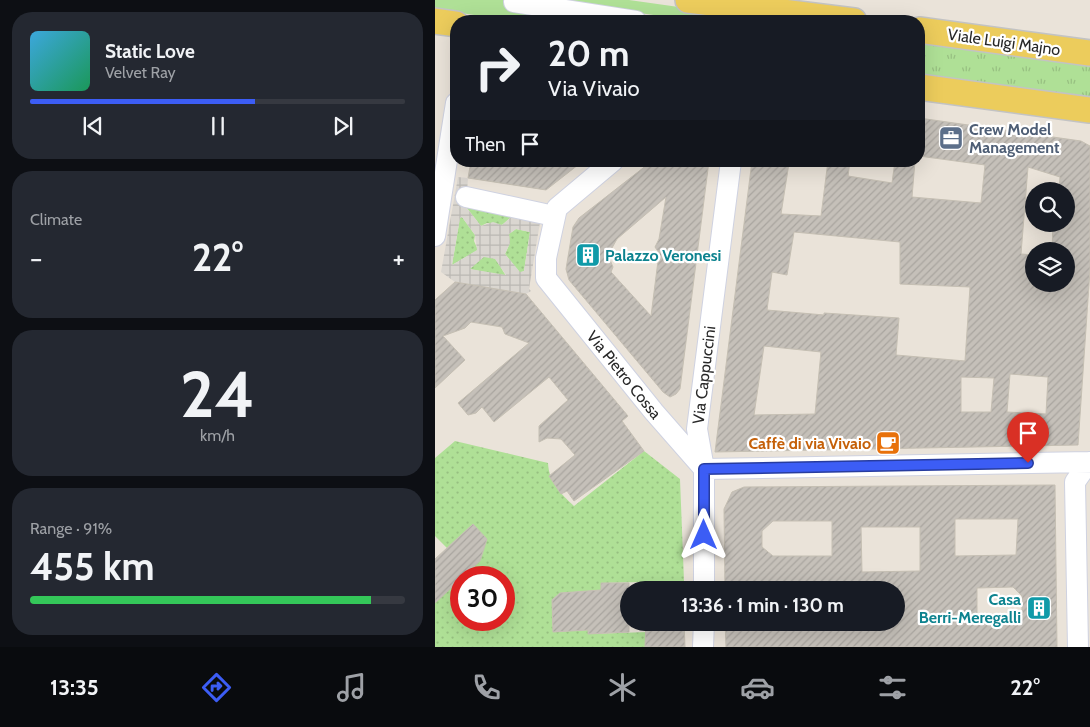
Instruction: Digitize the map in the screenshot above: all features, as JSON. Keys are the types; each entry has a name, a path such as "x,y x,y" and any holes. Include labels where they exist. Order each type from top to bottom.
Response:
{"main road":[{"path":"688,0 741,9 807,15"},
{"path":"435,21 450,23"},
{"name":"Viale Luigi Majno","path":"925,31 1090,53"},
{"path":"925,88 1090,110"}],"street":[{"path":"514,2 597,15"},
{"path":"435,236 450,141"},
{"path":"466,197 554,216 561,203 606,167"},
{"name":"Via Cappuccini","path":"704,581 704,469 697,429 730,167"},
{"name":"Via Pietro Cossa","path":"554,216 546,258 546,278 654,412 704,469"},
{"path":"704,469 1090,460"},
{"path":"1078,647 1075,482 1090,460"},
{"path":"703,647 704,631"}],"green space":[{"path":"435,0 515,0 567,15 474,15 435,9"},
{"path":"550,0 629,0 700,10 699,15 654,15"},
{"path":"925,43 1090,65 1090,99 925,78"},
{"path":"466,207 511,217 502,225 487,223 481,226"},
{"path":"462,217 475,235 474,241 478,250 452,265 460,218"},
{"path":"516,229 530,232 524,271 520,273 505,254 510,243 509,234"},
{"path":"484,256 495,258 506,276 469,269"},
{"path":"455,441 548,463 556,487 574,506 644,451 680,479 684,581 620,581 620,583 601,583 601,590 560,593 552,600 553,632 588,630 588,634 648,632 645,647 435,647 435,603 450,589 450,631 515,631 515,566 464,566 473,524 447,548 435,536 435,458"}],"shaded area":[{"path":"458,177 468,178 466,207 481,226 493,222 502,225 511,217 540,222 529,289 531,291 526,294 455,282 441,272","holes":["462,217 475,235 477,250 452,265 460,218","516,229 530,232 524,271 520,272 505,254 510,243 509,234","484,257 495,259 506,275 470,269"]}],"building":[{"path":"925,119 1081,141 1090,146 1090,270 1078,445 715,452 751,167 788,167 781,214 821,216 827,167 849,167 848,176 892,183 894,167 914,167 912,197 981,203 985,165 925,157","holes":["794,232 900,242 900,284 970,287 965,361 896,355 899,318 824,313 824,315 767,310 772,272 787,275","764,346 821,352 815,414 754,415","1010,374 1048,377 1046,414 1007,412","961,377 994,378 991,412 961,412"]},
{"path":"470,167 575,167 546,190 468,178"},
{"path":"644,167 708,167 680,389 676,394 670,397 663,392 569,280 566,269 573,227 579,218","holes":["666,197 659,239 655,247 659,253 651,316 611,272 613,267 608,255 617,239"]},
{"path":"455,282 526,294 628,416 622,421 644,451 574,501 567,491 561,494 549,476 575,455 561,439 547,438 539,442 539,426 568,400 549,377 494,422 482,407 476,413 468,415 458,403 529,343 505,334 502,327 471,322 465,328 443,336 465,360 435,388 435,300"},
{"path":"1055,485 1057,647 726,647 725,631 905,631 905,581 725,581 724,509 732,492 744,487","holes":["955,519 1018,519 1016,555 955,556","773,521 832,521 832,556 773,556 762,547 762,531","861,527 920,527 920,571 862,572","1013,587 1022,596 1022,619 977,621 977,588"]},
{"path":"473,524 487,539 480,561 475,566 450,566 450,589 435,603 435,559"},
{"path":"601,583 620,583 620,631 629,632 588,634 588,630 553,632 552,600 560,593 601,590"},
{"path":"646,631 684,631 685,647 645,647"}],"place":[{"name":"Crew Model Management","path":"951,138"},
{"name":"Palazzo Veronesi","path":"588,255"},
{"name":"Caffè di via Vivaio","path":"888,443"},
{"name":"Casa Berri-Meregalli","path":"1039,608"}],"route":[{"path":"704,535 704,469 1028,463"}]}
